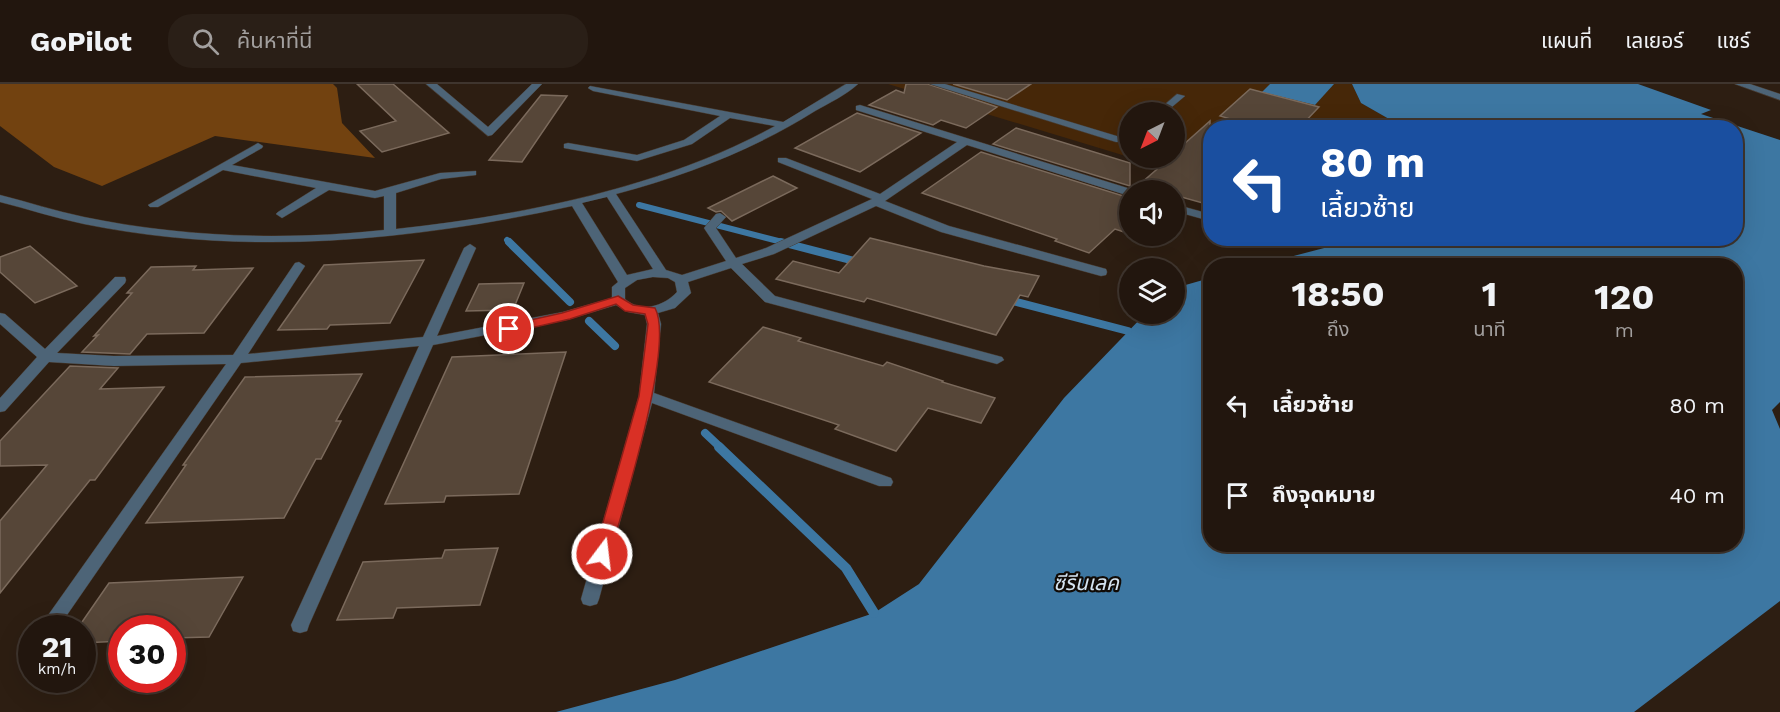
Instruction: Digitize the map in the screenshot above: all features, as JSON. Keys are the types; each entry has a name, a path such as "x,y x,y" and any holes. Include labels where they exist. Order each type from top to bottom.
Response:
{"street":[{"path":"431,84 488,133 537,84"},
{"path":"0,198 95,223 167,233 313,239 390,233 487,219 609,193 712,159 763,138 853,84"},
{"path":"935,84 1119,140"},
{"path":"1740,84 1780,97"},
{"path":"593,88 784,124"},
{"path":"1173,102 1180,96"},
{"path":"860,108 1119,190"},
{"path":"568,146 638,158 688,142 729,114"},
{"path":"681,280 684,287 680,299 662,309 651,311 629,309 618,300 617,293 625,282 643,274 662,273 681,280 779,247 878,200 966,141"},
{"path":"154,205 258,146"},
{"path":"782,160 945,229 1101,272"},
{"path":"222,167 375,195 440,176 471,173"},
{"path":"282,214 327,186"},
{"path":"390,192 390,233"},
{"path":"609,193 662,273"},
{"path":"575,202 625,282"},
{"path":"1185,210 1203,216"},
{"path":"715,222 734,264 770,299 997,360"},
{"path":"300,625 471,248"},
{"path":"57,615 237,359 299,266"},
{"path":"0,407 120,280"},
{"path":"0,317 45,357 114,361 237,359 452,339 566,316 618,300"},
{"path":"590,599 646,392 654,324 651,311"},
{"path":"646,392 885,482"}],"shaded area":[{"path":"0,84 333,84 337,88 342,123 375,158 215,136 102,186 54,167 0,126"},
{"path":"888,84 1352,84 1361,103 1391,120 1203,120 1203,180 1163,168 1185,168 1185,102 1119,102 1119,154"}],"water":[{"path":"1270,84 1334,84 1315,105 1262,92"},
{"name":"ซีรีนเลค","path":"1352,84 1638,84 1711,110 1701,114 1719,120 1391,120 1361,103"},
{"name":"ซีรีนเลค","path":"1743,128 1780,140 1780,402 1772,410 1780,429 1780,601 1634,712 556,712 675,680 874,613 919,584 1064,398 1135,324 1185,324 1185,285 1203,280 1203,552 1743,552 1743,258 1286,258 1328,247 1341,246 1743,246"}],"building":[{"path":"357,84 393,84 449,133 382,152 360,131 396,121"},
{"path":"906,84 928,84 997,107 966,128 941,120 933,125 869,105 896,90 904,93"},
{"path":"953,84 1031,84 1007,100"},
{"path":"1250,89 1319,107 1307,120 1234,120 1220,116"},
{"path":"541,95 567,96 522,162 489,160"},
{"path":"857,113 921,133 860,172 795,148"},
{"path":"1203,127 1203,203 1185,198 1185,180 1145,180 1158,168 1185,168 1185,143"},
{"path":"1016,128 1119,160 1119,168 1130,168 1130,180 1119,180 1119,183 993,144"},
{"path":"981,152 1119,195 1119,230 1115,229 1089,253 1055,241 1057,239 922,193"},
{"path":"773,176 797,188 732,221 721,211 716,212 708,208"},
{"path":"870,238 984,266 1039,276 1028,297 1020,295 996,335 867,298 864,302 776,279 793,261 839,273"},
{"path":"30,246 77,286 35,303 0,272 0,257"},
{"path":"424,260 390,323 330,325 327,329 278,330 324,265"},
{"path":"196,266 193,270 253,268 204,333 147,334 130,354 82,352 132,293 127,293 151,267"},
{"path":"524,283 513,310 466,311 479,284"},
{"path":"763,327 801,338 798,341 883,366 887,362 995,398 981,423 928,408 896,451 835,429 839,425 709,382"},
{"path":"566,352 519,494 446,496 444,502 385,504 452,357"},
{"path":"70,366 118,368 100,389 164,387 95,480 90,480 0,593 0,521 47,465 0,466 0,441"},
{"path":"362,374 336,421 341,421 321,459 316,459 284,518 146,523 186,465 183,465 245,377"},
{"path":"498,548 480,605 397,608 393,618 337,620 363,562 442,558 445,550"},
{"path":"243,577 209,637 186,638 186,615 108,615 108,642 96,642 96,615 87,615 109,583"}],"waterway":[{"path":"639,205 786,243"},
{"path":"509,242 570,302"},
{"path":"781,242 862,263"},
{"path":"1005,299 1128,331"},
{"path":"589,321 615,346"},
{"path":"705,433 721,448"},
{"path":"719,447 846,568 874,613"}],"route":[{"path":"509,329 566,316 618,300 629,309 651,311 654,324 646,396 602,554"}]}
